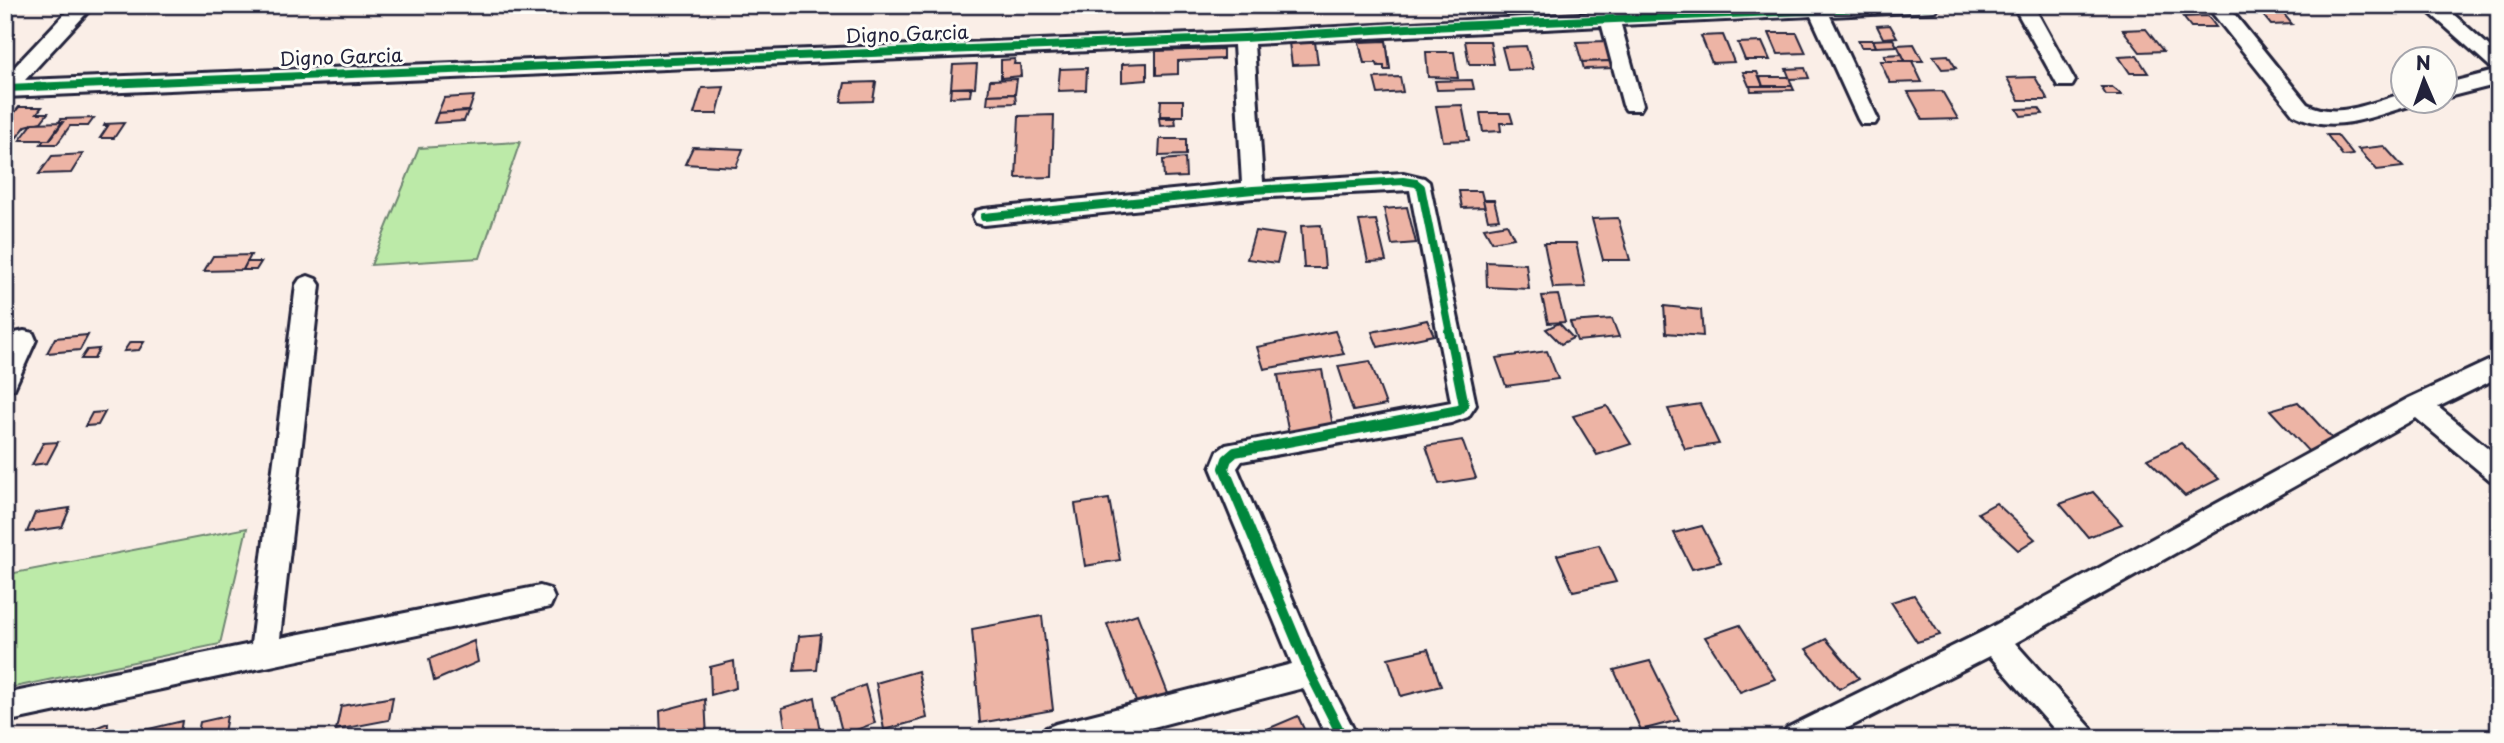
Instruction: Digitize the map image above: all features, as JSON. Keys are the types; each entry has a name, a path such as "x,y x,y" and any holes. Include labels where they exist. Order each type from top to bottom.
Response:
{"street":[{"path":"6,89 84,5"},
{"name":"Digno Garcia","path":"6,89 1244,38 1608,12 1934,5"},
{"path":"2023,5 2065,81"},
{"path":"2216,5 2307,114 2331,119 2388,105"},
{"path":"2431,5 2499,66"},
{"path":"1816,8 1868,119"},
{"path":"1608,12 1633,105"},
{"path":"1244,38 1253,190"},
{"path":"2458,87 2499,77"},
{"path":"984,218 1253,190 1403,181 1416,183 1423,192 1464,405 1451,413 1235,452 1227,459 1224,468 1310,673 1343,738"},
{"path":"264,654 308,285"},
{"path":"5,382 24,340"},
{"path":"1797,738 1994,640 2418,405 2499,366"},
{"path":"2418,405 2499,472"},
{"path":"5,708 540,598"},
{"path":"1994,640 2081,738"},
{"path":"1056,738 1310,673"}],"green space":[{"path":"520,142 480,258 371,265 419,148"},
{"path":"247,528 220,644 5,689 5,599 14,573"}],"building":[{"path":"2278,7 2292,24 2271,25 2257,8"},
{"path":"2208,16 2216,27 2191,27 2183,17"},
{"path":"1890,25 1897,37 1883,38 1877,26"},
{"path":"2146,29 2163,51 2140,52 2123,30"},
{"path":"1769,33 1797,33 1806,53 1778,54"},
{"path":"1723,35 1734,62 1712,63 1701,36"},
{"path":"1893,39 1897,46 1876,47 1873,40"},
{"path":"1858,40 1873,40 1876,47 1861,47"},
{"path":"1386,41 1390,70 1384,70 1384,66 1378,66 1377,63 1364,63 1359,42"},
{"path":"1386,41 1390,70 1384,70 1384,66 1378,66 1377,63 1364,63 1359,42"},
{"path":"1465,41 1490,41 1494,64 1469,64"},
{"path":"1608,41 1614,61 1582,62 1576,42"},
{"path":"1315,42 1318,64 1292,65 1289,43"},
{"path":"1762,42 1770,60 1745,60 1738,43"},
{"path":"1914,44 1923,61 1905,61 1897,45"},
{"path":"1526,46 1533,69 1508,70 1502,47"},
{"path":"1223,49 1223,59 1178,61 1178,74 1156,75 1156,51"},
{"path":"1426,52 1454,52 1458,78 1428,77"},
{"path":"1902,54 1905,61 1887,61 1884,55"},
{"path":"1948,55 1956,68 1942,69 1933,56"},
{"path":"2137,56 2148,73 2130,73 2119,57"},
{"path":"1015,59 1014,64 1020,64 1021,76 1001,78 1001,60"},
{"path":"1612,61 1615,68 1584,69 1582,62"},
{"path":"1880,61 1912,61 1922,82 1890,83"},
{"path":"1147,63 1147,80 1122,82 1122,64"},
{"path":"977,64 975,87 951,88 953,65"},
{"path":"1087,68 1086,90 1058,91 1060,69"},
{"path":"1805,68 1809,78 1790,79 1786,69"},
{"path":"1743,72 1757,72 1763,86 1749,86"},
{"path":"1400,77 1403,92 1378,94 1374,78"},
{"path":"1760,77 1789,77 1792,86 1763,86"},
{"path":"2035,77 2048,100 2019,100 2007,78"},
{"path":"1017,79 1015,94 988,95 990,80"},
{"path":"1472,80 1474,89 1437,90 1435,81"},
{"path":"876,82 873,101 841,102 845,83"},
{"path":"1750,86 1792,86 1794,90 1751,91"},
{"path":"724,87 717,114 694,114 702,88"},
{"path":"2101,87 2112,87 2122,95 2106,95"},
{"path":"951,88 971,88 970,96 950,97"},
{"path":"1942,91 1958,119 1923,120 1908,92"},
{"path":"1015,94 1016,103 987,104 988,95"},
{"path":"474,96 469,111 438,113 444,98"},
{"path":"1161,100 1183,100 1183,116 1160,116"},
{"path":"1462,105 1469,140 1443,141 1436,106"},
{"path":"19,107 42,107 37,113 48,113 41,122 26,126 12,143 5,143 5,124"},
{"path":"2039,108 2043,114 2021,116 2017,109"},
{"path":"468,111 464,121 434,123 438,113"},
{"path":"1480,113 1510,113 1513,123 1500,123 1501,131 1483,132"},
{"path":"1054,115 1052,177 1016,178 1019,116"},
{"path":"94,118 88,126 70,126 57,144 41,144 44,140 50,140 63,122 59,122 61,119"},
{"path":"1159,118 1175,118 1176,125 1160,126"},
{"path":"62,122 49,140 20,140 33,123"},
{"path":"124,123 114,138 100,138 108,126 104,126 105,124"},
{"path":"2327,135 2337,135 2353,155 2343,156"},
{"path":"1160,139 1186,139 1186,155 1159,156"},
{"path":"2384,146 2403,167 2377,170 2358,149"},
{"path":"693,147 743,149 736,167 685,164"},
{"path":"83,154 71,173 39,174 52,156"},
{"path":"1185,158 1186,177 1164,178 1163,160"},
{"path":"1459,191 1481,191 1485,207 1462,208"},
{"path":"1483,200 1494,200 1499,219 1488,220"},
{"path":"1407,207 1416,243 1392,245 1384,209"},
{"path":"1618,218 1630,260 1603,260 1592,219"},
{"path":"1376,220 1386,261 1368,262 1359,221"},
{"path":"1507,224 1514,238 1492,242 1484,228"},
{"path":"1321,225 1325,268 1304,268 1301,226"},
{"path":"1255,231 1284,235 1277,263 1247,259"},
{"path":"1544,243 1576,243 1586,287 1553,288"},
{"path":"251,255 243,270 204,271 213,256"},
{"path":"247,262 261,262 256,270 243,270"},
{"path":"1486,262 1526,264 1529,289 1487,287"},
{"path":"1558,295 1565,322 1548,323 1542,296"},
{"path":"1664,306 1701,310 1703,336 1666,333"},
{"path":"1612,319 1619,337 1577,341 1570,322"},
{"path":"1427,320 1434,335 1378,347 1372,332"},
{"path":"1559,323 1573,338 1561,344 1546,329"},
{"path":"1335,331 1344,354 1264,369 1257,347"},
{"path":"88,335 80,350 47,353 55,338"},
{"path":"130,342 144,342 139,350 124,351"},
{"path":"99,349 94,359 81,359 87,350"},
{"path":"1547,351 1558,379 1506,386 1496,358"},
{"path":"1370,361 1386,405 1353,411 1338,366"},
{"path":"1322,370 1334,431 1289,435 1278,375"},
{"path":"2298,402 2337,444 2308,451 2270,410"},
{"path":"1700,404 1719,444 1685,449 1668,409"},
{"path":"1607,406 1631,444 1597,455 1573,416"},
{"path":"105,412 98,425 85,426 92,413"},
{"path":"1462,440 1476,478 1439,484 1426,446"},
{"path":"58,442 47,463 32,465 43,443"},
{"path":"2181,443 2219,479 2185,496 2147,459"},
{"path":"2093,492 2122,524 2088,537 2060,504"},
{"path":"1109,499 1120,560 1085,566 1075,504"},
{"path":"1996,503 2035,539 2018,550 1978,513"},
{"path":"70,508 62,527 27,532 35,513"},
{"path":"1702,526 1721,562 1692,569 1674,533"},
{"path":"1599,545 1616,582 1573,591 1557,555"},
{"path":"1914,595 1940,635 1917,642 1891,602"},
{"path":"1137,614 1172,704 1141,715 1107,624"},
{"path":"1042,616 1053,710 980,723 972,629"},
{"path":"1740,625 1775,679 1740,692 1705,637"},
{"path":"821,634 817,670 794,671 799,636"},
{"path":"1826,639 1859,678 1839,689 1806,649"},
{"path":"474,641 478,662 434,681 429,659"},
{"path":"1428,649 1441,686 1401,696 1388,658"},
{"path":"734,661 736,688 711,695 710,667"},
{"path":"1650,661 1679,720 1641,730 1614,670"},
{"path":"918,671 927,718 884,730 876,683"},
{"path":"865,685 875,723 843,735 833,697"},
{"path":"393,697 389,720 336,730 341,706"},
{"path":"815,698 822,738 787,738 782,708"},
{"path":"705,699 707,738 661,738 660,711"},
{"path":"227,716 223,738 197,738 200,722"},
{"path":"1298,716 1308,738 1269,738 1265,730"},
{"path":"182,721 179,738 128,738 128,734"},
{"path":"108,723 107,738 69,738"}],"cycle path":[{"path":"7,88 1244,38 1407,28 1934,5"},
{"path":"984,217 1253,190 1403,181 1416,183 1421,187 1464,405 1451,413 1235,452 1227,459 1224,468 1310,673 1343,738"}]}
